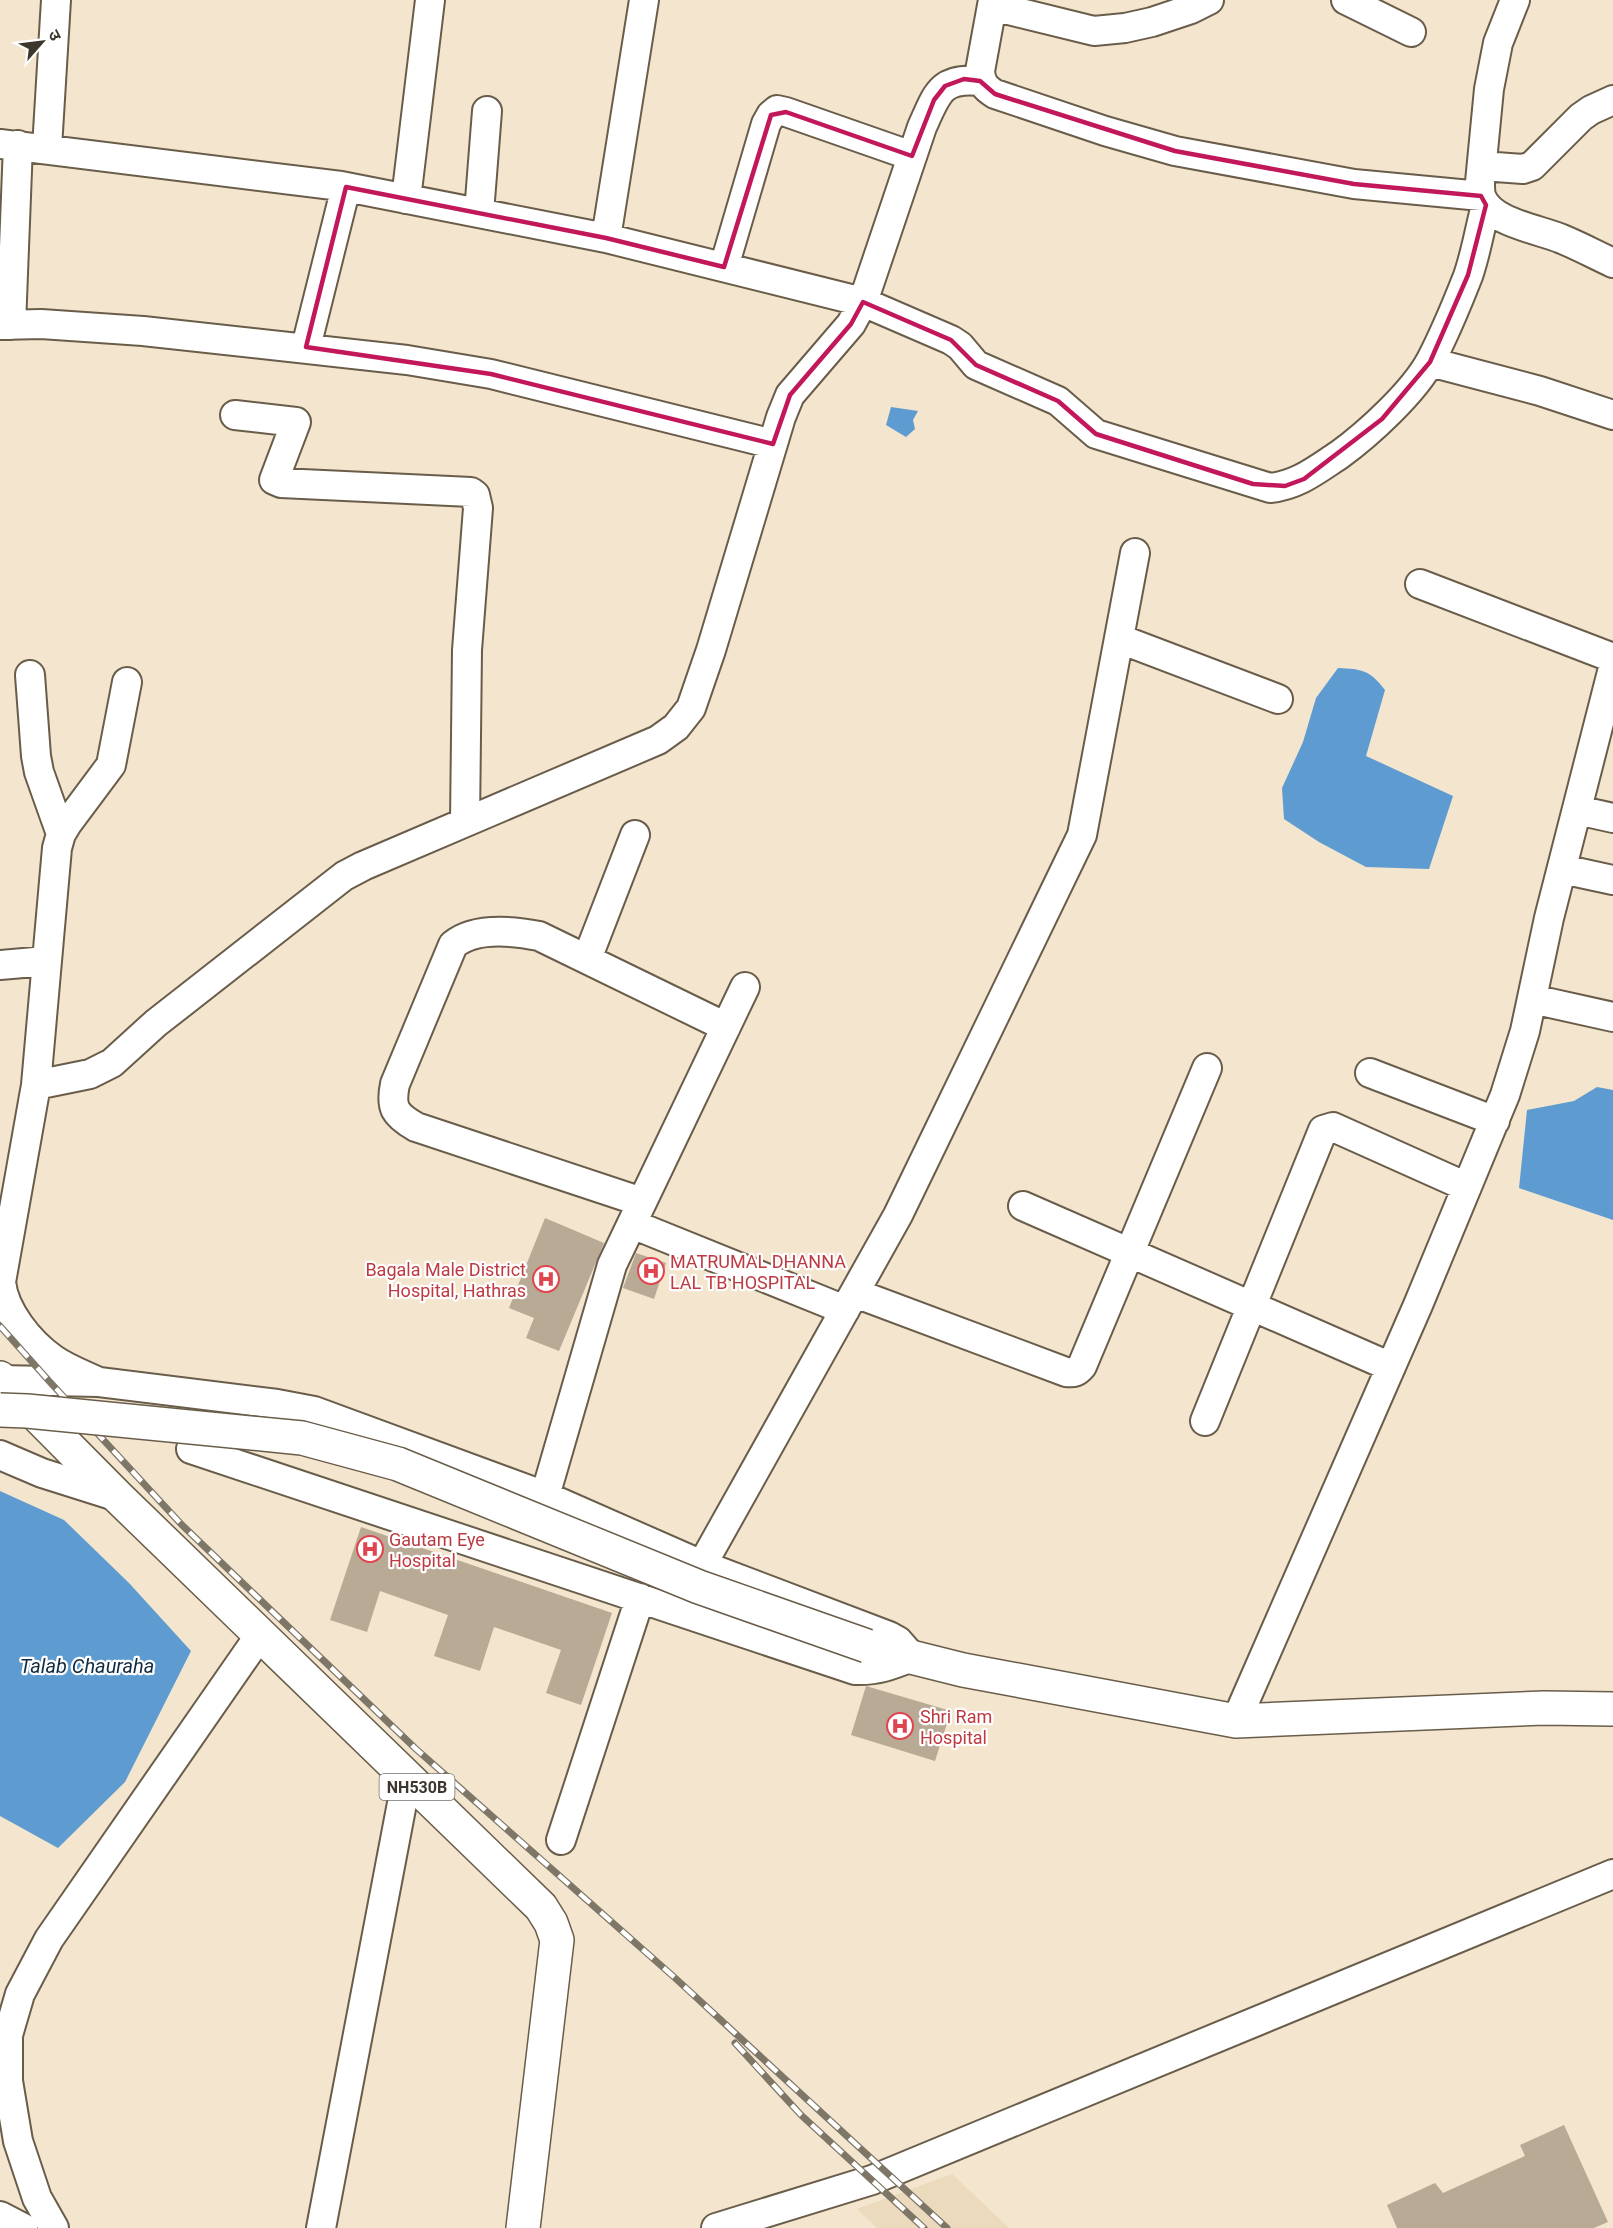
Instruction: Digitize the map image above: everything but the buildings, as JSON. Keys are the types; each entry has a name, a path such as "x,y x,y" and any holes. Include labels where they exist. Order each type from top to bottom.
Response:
{"main road":[{"path":"0,1387 27,1411 302,1438 398,1464 699,1587 867,1646 963,1670 1236,1721 1544,1708 1613,1709"},
{"name":"NH530B","path":"0,1387 541,1906 551,1923 557,1941 523,2228"}],"street":[{"path":"47,148 56,0"},
{"path":"406,199 430,0"},
{"path":"606,238 644,0"},
{"path":"1209,0 1191,9 1152,22 1094,31 992,3 980,81 986,89 995,94 1105,131 1174,151 1354,184 1483,200 1497,215 1516,224 1563,239 1613,263"},
{"path":"1346,0 1411,32"},
{"path":"773,444 491,374 407,360 306,347 143,331 41,324 6,325 9,144 346,187 606,238 863,302 951,340 960,346 976,365 1058,401 1096,434 1270,488 1286,486 1304,479 1346,450 1382,419 1430,362 1468,275 1483,200 1482,166 1489,89 1498,43 1515,0"},
{"path":"36,1085 90,1074 112,1063 156,1023 344,876 658,740 676,728 691,708 711,650 790,395 851,324 863,302 912,156 934,100 945,86 964,79 980,81"},
{"path":"1482,166 1523,170 1532,166 1581,117 1613,100"},
{"path":"724,267 766,124 771,114 777,110 912,156"},
{"path":"479,213 487,111"},
{"path":"306,347 346,187"},
{"path":"1430,362 1540,391 1613,415"},
{"path":"235,415 296,422 274,480 281,483 471,492 477,498 467,650 465,822"},
{"path":"702,1565 898,1215 1082,835 1135,553"},
{"path":"1420,584 1613,658"},
{"path":"1120,639 1278,699"},
{"path":"1236,1721 1391,1367 1505,1095 1525,1031 1562,869 1613,668"},
{"path":"30,675 39,772 61,834"},
{"path":"99,1382 51,1358 24,1331 5,1302 1,1282 36,1085 57,848 61,834 111,765 127,682"},
{"path":"1577,810 1613,818"},
{"path":"587,959 635,835"},
{"path":"1562,869 1613,880"},
{"path":"726,1027 539,936 471,934 459,939 453,945 395,1084 392,1097 394,1108 402,1119 416,1127 637,1213 850,1301 1074,1373 1083,1366 1207,1068"},
{"path":"0,964 46,961"},
{"path":"544,1496 612,1265 745,987"},
{"path":"1532,999 1613,1017"},
{"path":"1370,1073 1495,1121"},
{"path":"1205,1421 1320,1137 1329,1127 1333,1126 1467,1187"},
{"path":"1023,1206 1391,1367"},
{"path":"0,1387 99,1382 277,1404 314,1411 544,1496 702,1565 889,1636 898,1641 912,1657 886,1668 855,1670 191,1449"},
{"path":"0,1455 42,1473 117,1497"},
{"path":"561,1840 640,1598"},
{"path":"54,2228 37,2198 18,2141 8,2081 8,2035 20,1994 49,1939 260,1635"},
{"path":"321,2228 406,1777"},
{"path":"716,2228 872,2180 1613,1874"},
{"path":"0,2216 23,2228"}],"highlighted area":[{"path":"964,79 980,81 995,94 1175,151 1354,184 1481,196 1486,205 1468,275 1430,362 1382,419 1304,479 1285,486 1253,484 1096,434 1058,401 976,365 951,340 863,302 851,324 790,395 773,444 491,374 306,347 346,187 606,238 724,267 771,115 786,112 912,156 934,100 945,86"}],"shaded area":[{"path":"952,2174 1009,2228 877,2228 857,2209"}],"water":[{"path":"891,407 918,411 913,420 915,429 906,437 886,425"},
{"path":"1338,668 1365,672 1375,678 1385,690 1366,756 1453,796 1429,869 1366,867 1319,842 1284,819 1282,788 1303,742 1316,698"},
{"path":"1597,1087 1613,1090 1613,1220 1519,1188 1527,1110 1574,1101"},
{"name":"Talab Chauraha","path":"0,1491 64,1520 129,1583 191,1651 125,1782 58,1848 0,1816"}],"railway":[{"path":"0,1326 182,1525 416,1749 674,1977 947,2228"},
{"path":"735,2043 801,2115 924,2228"}],"place":[{"name":"MATRUMAL DHANNA LAL TB HOSPITAL","path":"651,1271"},
{"name":"Bagala Male District Hospital, Hathras","path":"546,1279"},
{"name":"Gautam Eye Hospital","path":"370,1549"},
{"name":"Shri Ram Hospital","path":"900,1726"}]}
